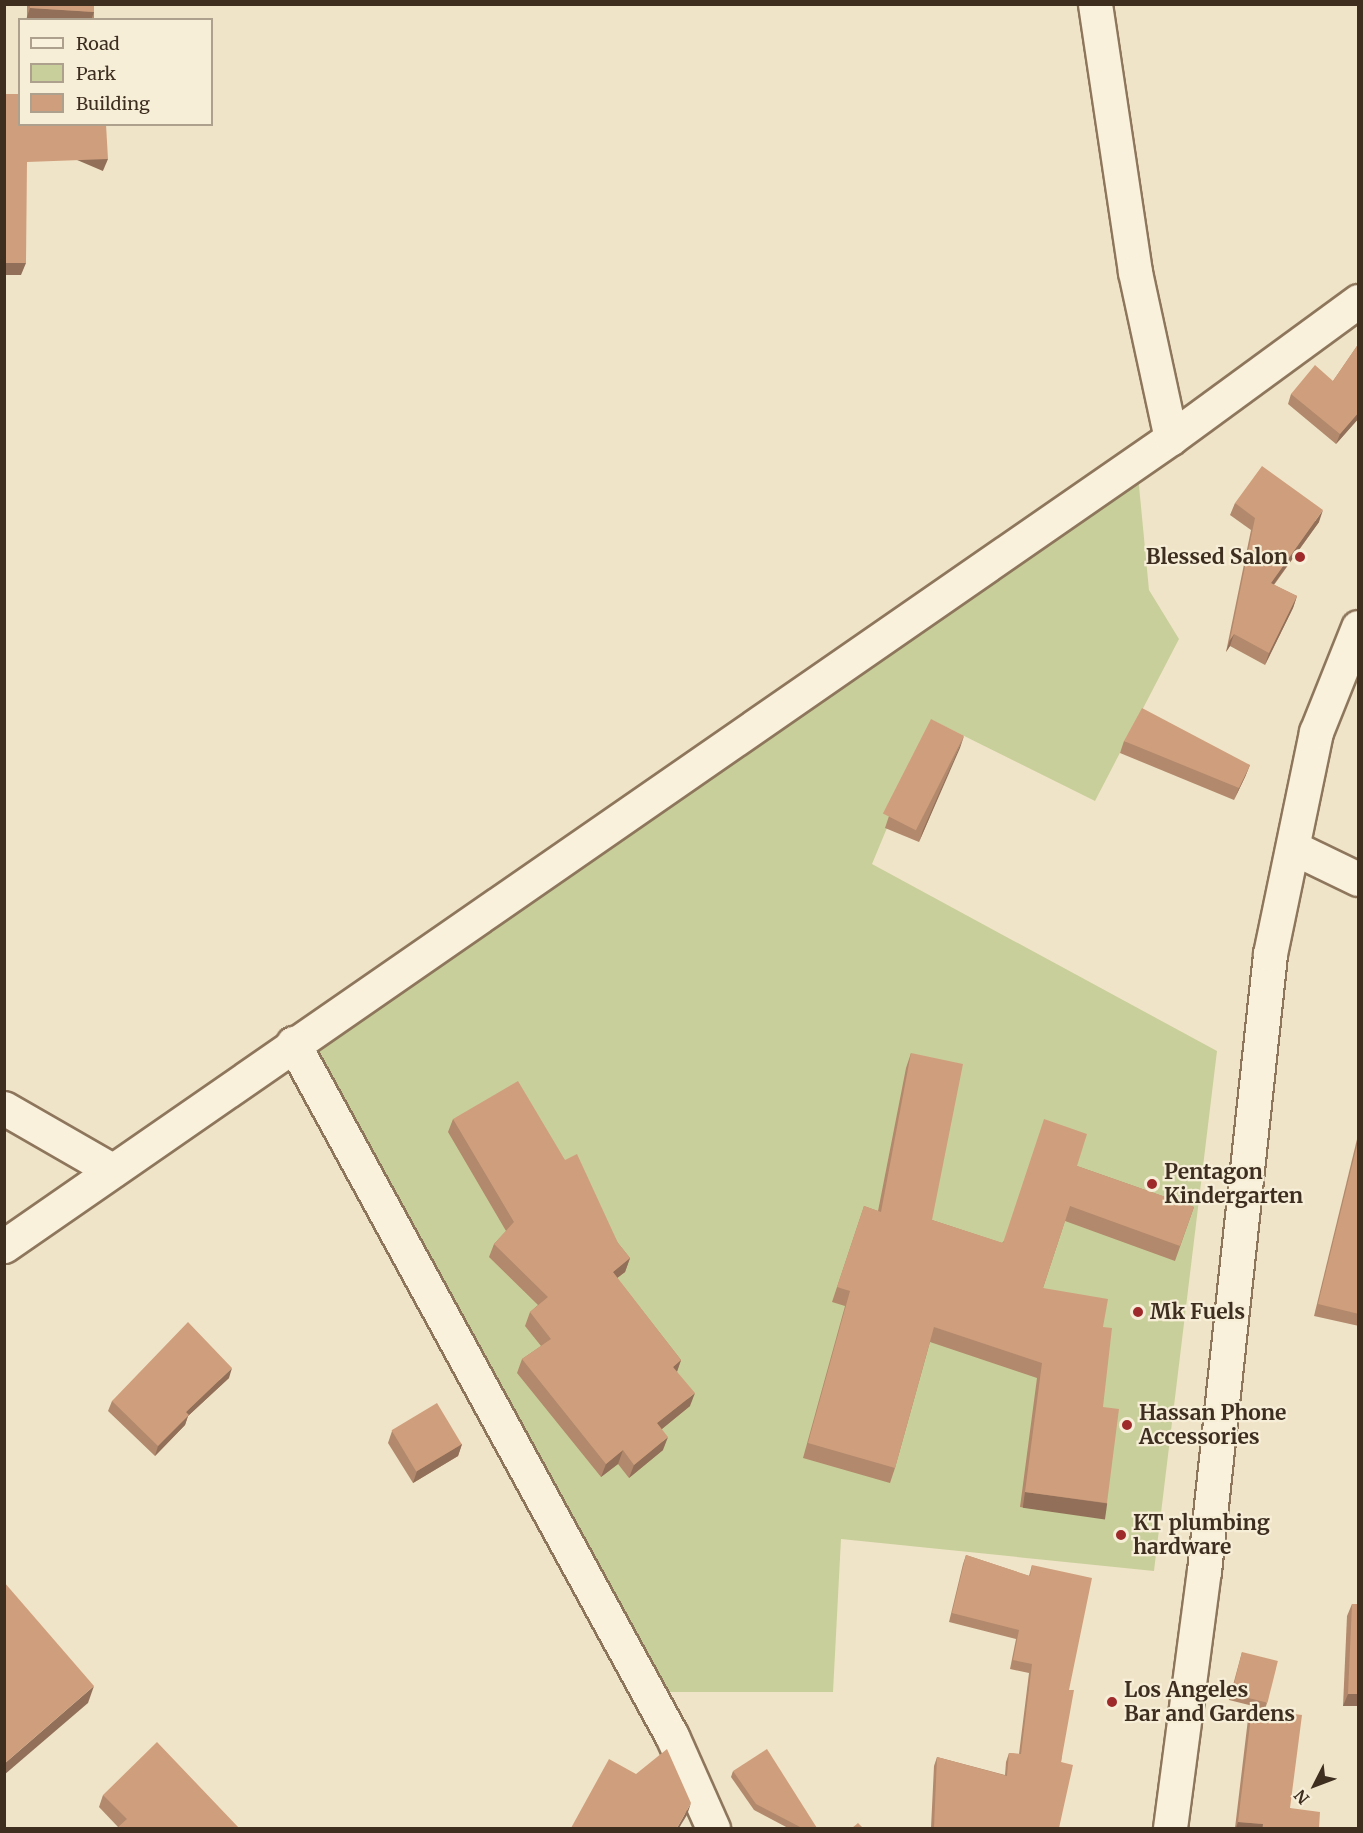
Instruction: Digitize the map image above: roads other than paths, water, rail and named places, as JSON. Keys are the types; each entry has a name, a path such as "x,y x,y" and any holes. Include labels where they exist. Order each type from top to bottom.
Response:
{"street":[{"path":"1095,4 1135,272 1171,438"},
{"path":"4,1246 293,1043 1171,438 1359,301"},
{"path":"1170,1828 1204,1571 1270,954 1294,848 1316,732 1359,627"},
{"path":"1294,848 1359,879"},
{"path":"293,1043 672,1736 713,1828"},
{"path":"4,1108 112,1170"}],"place":[{"name":"Blessed Salon","path":"1300,557"},
{"name":"Pentagon Kindergarten","path":"1152,1184"},
{"name":"Mk Fuels","path":"1138,1312"},
{"name":"Hassan Phone Accessories","path":"1127,1425"},
{"name":"KT plumbing hardware","path":"1121,1535"},
{"name":"Los Angeles Bar and Gardens","path":"1112,1702"}]}
